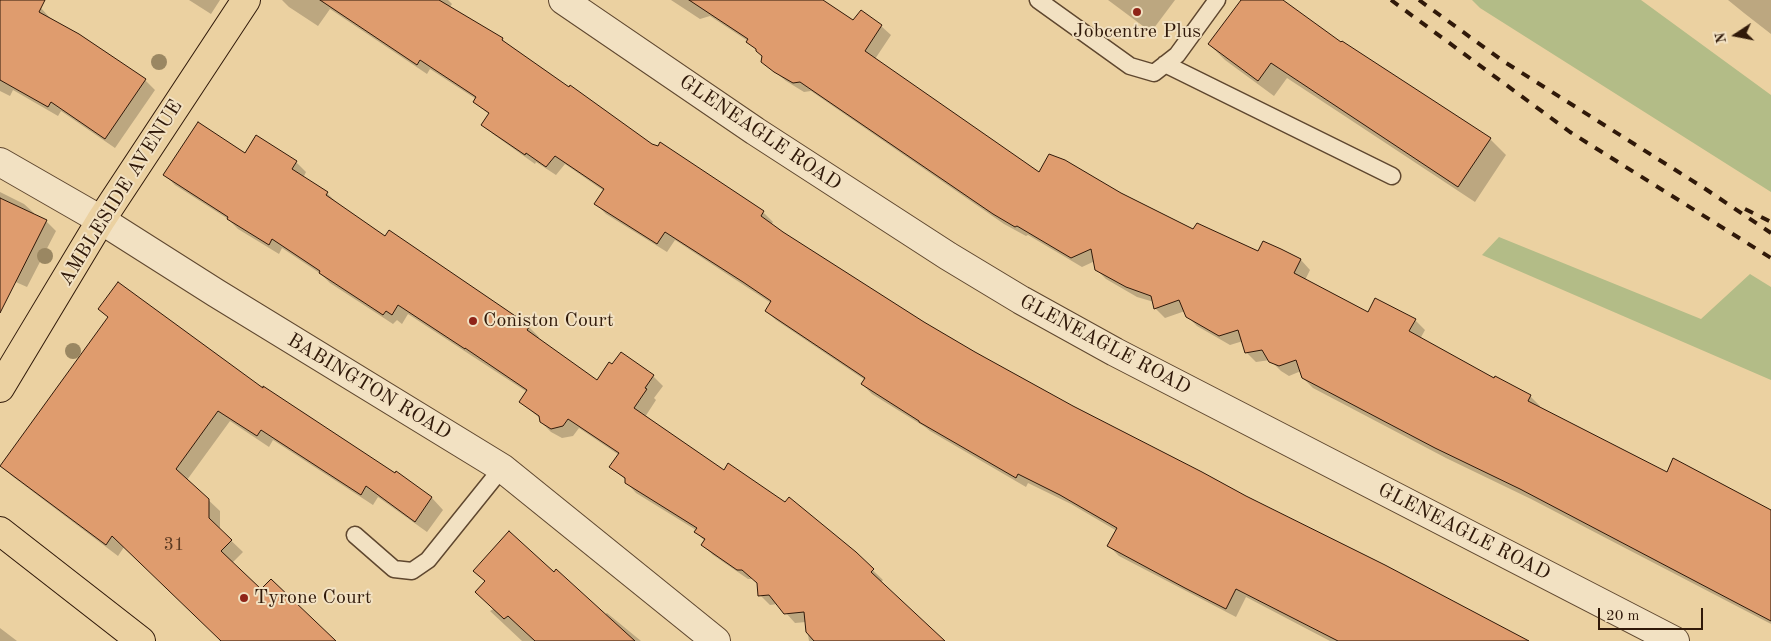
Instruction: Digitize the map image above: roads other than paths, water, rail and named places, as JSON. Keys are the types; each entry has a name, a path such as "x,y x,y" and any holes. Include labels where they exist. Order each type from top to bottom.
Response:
{"main road":[{"name":"AMBLESIDE AVENUE","path":"0,388 101,220 246,0"},
{"path":"0,531 141,641"}],"street":[{"name":"GLENEAGLE ROAD","path":"563,0 763,136 948,256 1021,300 1115,352 1675,641"},
{"name":"BABINGTON ROAD","path":"0,162 101,220 216,293 502,468 716,641"}],"lane":[{"path":"1038,0 1130,66 1154,73 1176,55 1218,0"},
{"path":"1165,64 1392,176"},
{"path":"355,535 394,569 412,572 428,560 502,468"}],"railway":[{"path":"1391,0 1570,132 1771,258"},
{"path":"1419,0 1503,61 1707,190 1771,233"},
{"path":"1745,209 1771,222"}],"place":[{"name":"Jobcentre Plus","path":"1137,12"},
{"name":"Coniston Court","path":"473,321"},
{"name":"Tyrone Court","path":"244,598"}]}
